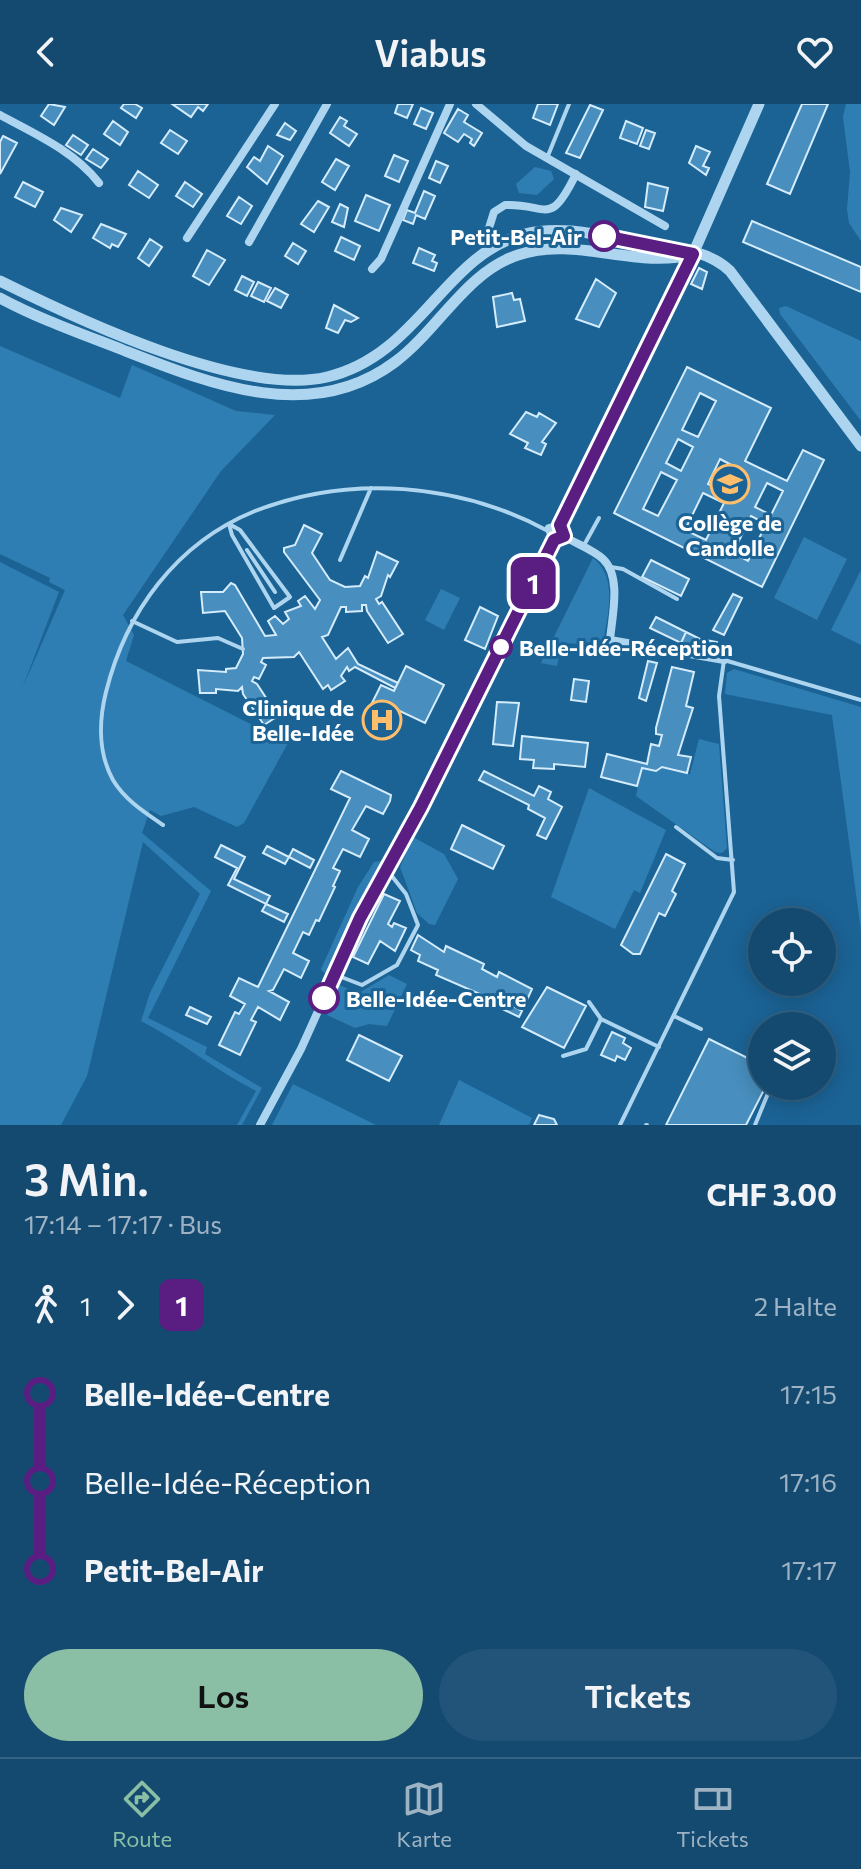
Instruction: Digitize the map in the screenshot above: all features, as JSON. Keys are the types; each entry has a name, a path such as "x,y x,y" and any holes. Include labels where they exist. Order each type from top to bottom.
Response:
{"street":[{"path":"187,238 275,104"},
{"path":"249,242 327,104"},
{"path":"372,269 381,259 450,104"},
{"path":"476,104 506,131 547,158 665,226"},
{"path":"724,660 610,640 613,598 609,567 564,536 560,525 693,254 759,104"},
{"path":"0,115 69,155 86,167 99,183"},
{"path":"503,261 489,228 494,212 505,205 537,211 552,208 563,199 576,174"},
{"path":"0,281 60,309 212,368 247,377 300,381 344,372 381,353 403,337 466,269 495,246 527,233 556,230 675,247 713,257 730,271 861,446"},
{"path":"0,298 93,338 214,383 256,394 301,396 351,384 393,364 430,332 478,279 503,261 529,251 552,249 651,259 674,259 693,254"},
{"path":"554,540 548,531 554,525 560,525"},
{"path":"260,1125 307,1037 334,974 554,540 564,536"}],"lane":[{"path":"547,158 569,104"},
{"path":"340,560 371,488"},
{"path":"163,825 122,792 109,772 102,749 105,698 113,664 132,621 166,573 192,549 252,512 299,498 371,488 417,489 467,498 548,531"},
{"path":"583,547 599,518"},
{"path":"229,524 275,592"},
{"path":"229,524 240,530 247,550 274,608 290,597 247,550"},
{"path":"609,567 623,569 677,599"},
{"path":"132,621 177,642 218,638 243,649"},
{"path":"620,1125 733,898 733,860 719,696 724,660 861,700"},
{"path":"676,827 717,858 733,860"},
{"path":"334,974 362,985 399,962 418,925 406,894 387,870"},
{"path":"589,1002 601,1019 659,1047"},
{"path":"674,1016 701,1029"},
{"path":"563,1056 586,1049 601,1019"},
{"path":"755,1125 765,1100"}],"shaded area":[{"path":"846,104 861,104 861,241 849,223 847,209 850,172 843,117"},
{"path":"535,167 551,171 554,179 537,195 519,193 516,184"},
{"path":"786,306 861,341 861,421 780,314 779,308"},
{"path":"0,346 120,398 132,365 236,411 275,415 221,471 123,615 134,635 126,661 288,743 244,823 237,827 194,807 161,816 150,810 142,833 211,891 148,1018 207,1047 205,1054 262,1088 242,1125 237,1125 256,1091 141,1021 150,993 200,894 143,842 87,1076 61,1125 0,1125 0,562 59,592 22,689 65,590 49,582 50,578 0,554"},
{"path":"804,537 847,559 817,620 774,598"},
{"path":"593,558 601,566 609,587 603,645 562,643 557,666 541,663"},
{"path":"861,570 861,645 831,630"},
{"path":"441,589 460,598 444,630 425,620"},
{"path":"734,669 861,707 861,931 832,715 725,694 727,673"},
{"path":"699,739 719,744 727,848 722,853 715,852 636,796 642,768 656,771 662,767 690,774"},
{"path":"589,788 666,830 640,893 634,890 615,929 551,897"},
{"path":"413,837 444,854 458,879 435,925 429,924 417,913 400,867"},
{"path":"382,861 326,973 323,972 321,969 358,887 374,862"},
{"path":"389,975 407,984 387,1026 369,1024 355,1028 327,1015 339,985 359,993"},
{"path":"459,1080 532,1118 529,1125 439,1125"},
{"path":"293,1084 376,1125 272,1125"}],"building":[{"path":"49,104 65,107 54,125 41,116"},
{"path":"124,104 142,108 136,118 121,108"},
{"path":"172,104 208,104 203,111 198,107 191,117"},
{"path":"398,104 413,104 407,118 395,113"},
{"path":"538,104 558,104 550,125 533,118"},
{"path":"802,104 828,104 790,194 767,184"},
{"path":"590,105 603,110 580,158 566,153"},
{"path":"421,108 433,113 426,129 414,124"},
{"path":"458,109 468,115 464,122 482,133 474,146 470,143 472,139 464,134 458,142 444,133"},
{"path":"340,117 347,121 344,126 357,134 349,146 330,133"},
{"path":"113,121 128,132 120,145 104,134"},
{"path":"626,121 643,128 637,144 620,138"},
{"path":"285,123 296,131 290,140 277,135"},
{"path":"170,130 187,141 178,154 161,143"},
{"path":"646,130 655,133 649,149 640,146"},
{"path":"73,135 88,145 81,155 66,145"},
{"path":"3,136 17,143 0,174 0,142"},
{"path":"268,146 283,156 267,184 247,167 254,157 260,161"},
{"path":"696,146 710,152 703,166 709,168 706,175 689,163"},
{"path":"93,149 108,159 101,168 86,159"},
{"path":"394,155 408,161 399,182 385,176"},
{"path":"336,159 349,166 335,190 322,182"},
{"path":"436,161 448,166 440,183 429,178"},
{"path":"138,171 158,185 149,198 129,185"},
{"path":"23,182 43,192 35,207 15,197"},
{"path":"185,182 202,194 193,207 176,196"},
{"path":"648,183 668,188 663,211 645,207"},
{"path":"424,191 435,196 425,219 416,215 413,224 403,220 407,210 415,213"},
{"path":"366,195 390,205 379,231 355,221"},
{"path":"239,197 252,206 241,224 227,216"},
{"path":"318,201 329,207 314,232 301,224"},
{"path":"340,204 348,208 344,227 332,222"},
{"path":"61,208 82,215 71,232 54,220"},
{"path":"752,221 861,267 861,292 743,242"},
{"path":"101,224 126,234 118,247 112,244 110,248 93,238"},
{"path":"341,237 360,246 354,260 335,251"},
{"path":"150,239 162,247 149,266 138,258"},
{"path":"293,243 306,251 298,264 285,256"},
{"path":"419,248 435,255 432,261 437,263 434,271 413,263"},
{"path":"207,250 225,260 209,285 193,276"},
{"path":"699,268 707,272 702,289 691,284"},
{"path":"242,276 254,282 247,296 235,290"},
{"path":"596,279 616,293 599,327 576,319"},
{"path":"258,282 271,288 264,302 251,296"},
{"path":"275,288 288,295 281,308 267,301"},
{"path":"512,293 514,300 520,299 525,321 497,327 493,297"},
{"path":"334,305 358,318 351,322 345,320 338,333 326,328"},
{"path":"687,367 771,408 745,461 787,481 803,450 824,460 762,587 614,513","holes":["700,393 716,401 698,437 682,430","678,439 693,447 681,471 666,463","720,459 741,470 728,494 708,484","661,472 677,480 658,516 643,509","767,483 783,491 771,515 755,507","703,493 724,503 706,540 685,530","751,516 766,524 748,561 733,553"]},
{"path":"526,412 537,417 539,413 556,423 542,442 546,444 541,455 525,448 528,443 510,434"},
{"path":"304,525 322,534 312,553 330,580 345,587 360,586 365,576 368,578 377,552 398,562 390,577 388,575 381,596 376,599 379,604 382,602 403,634 388,643 366,605 362,605 362,611 346,612 346,607 341,607 328,635 322,637 336,659 348,648 358,664 398,683 395,688 355,667 349,671 347,667 341,676 345,681 331,690 328,685 323,689 299,652 294,657 263,658 261,662 266,665 259,679 254,677 252,681 278,716 264,725 243,694 242,687 238,691 216,689 216,693 200,693 198,670 226,672 226,669 236,668 243,654 242,638 225,611 203,613 201,592 223,592 231,583 235,585 265,636 276,635 268,621 275,616 283,624 289,619 285,612 301,606 298,601 305,596 315,609 320,600 284,552 284,548 295,545"},
{"path":"651,560 689,579 681,596 642,577"},
{"path":"733,594 742,598 724,635 713,630"},
{"path":"480,607 498,616 485,649 465,640"},
{"path":"656,617 686,632 681,643 650,628"},
{"path":"686,632 700,639 696,647 681,643"},
{"path":"700,639 717,642 715,652 696,647"},
{"path":"648,661 657,663 646,701 639,698"},
{"path":"406,666 444,685 425,723 400,711 394,723 368,711 381,685 394,691"},
{"path":"672,667 694,672 686,706 693,708 678,755 691,757 687,773 662,767 656,771 642,768 637,786 601,777 607,754 647,764 651,744 659,746 662,735 656,734 656,728"},
{"path":"574,679 589,681 586,702 571,700"},
{"path":"497,702 519,703 513,746 493,744"},
{"path":"522,736 588,743 585,767 554,764 554,769 533,768 534,760 520,759"},
{"path":"341,771 391,795 390,801 383,814 366,806 352,830 369,839 360,857 343,849 333,868 340,871 335,887 319,921 316,920 309,935 303,932 293,953 309,961 301,978 284,969 273,990 269,991 289,1002 280,1020 258,1007 251,1020 256,1022 240,1055 219,1045 235,1012 239,1014 245,1004 230,996 239,978 258,987 260,983 350,798 331,789"},
{"path":"484,771 534,796 539,786 551,792 548,799 562,807 546,839 537,835 545,818 528,809 529,805 479,780"},
{"path":"462,825 504,846 493,869 451,849"},
{"path":"221,845 245,857 234,879 270,896 266,904 228,885 237,868 215,857"},
{"path":"267,846 289,857 285,864 263,853"},
{"path":"293,849 314,860 310,868 289,857"},
{"path":"666,854 685,864 672,891 676,894 665,916 659,913 640,954 633,954 621,945"},
{"path":"384,894 400,901 388,924 406,928 395,951 380,941 368,964 353,957"},
{"path":"266,904 288,914 284,922 262,911"},
{"path":"418,935 444,952 446,946 484,964 482,969 497,977 499,972 532,989 526,1002 519,998 515,1007 522,1011 519,1017 494,1005 496,1001 436,975 438,970 418,961 420,955 411,950"},
{"path":"547,987 586,1006 564,1048 522,1027"},
{"path":"190,1007 211,1017 207,1024 186,1015"},
{"path":"612,1032 625,1038 623,1043 631,1048 625,1060 617,1056 615,1061 601,1055"},
{"path":"359,1035 402,1056 389,1081 347,1060"},
{"path":"709,1039 748,1058 748,1100 759,1100 746,1125 666,1125"},
{"path":"539,1115 554,1119 557,1125 534,1125"}],"bus line":[{"name":"1","path":"324,998 360,918 409,831 554,540 564,536 565,531 560,525 693,254 675,247 604,236"}],"place":[{"name":"Petit-Bel-Air","path":"604,236"},
{"name":"Collège de Candolle","path":"730,484"},
{"name":"Belle-Idée-Réception","path":"501,647"},
{"name":"Clinique de Belle-Idée","path":"382,720"},
{"name":"Belle-Idée-Centre","path":"324,998"}]}
